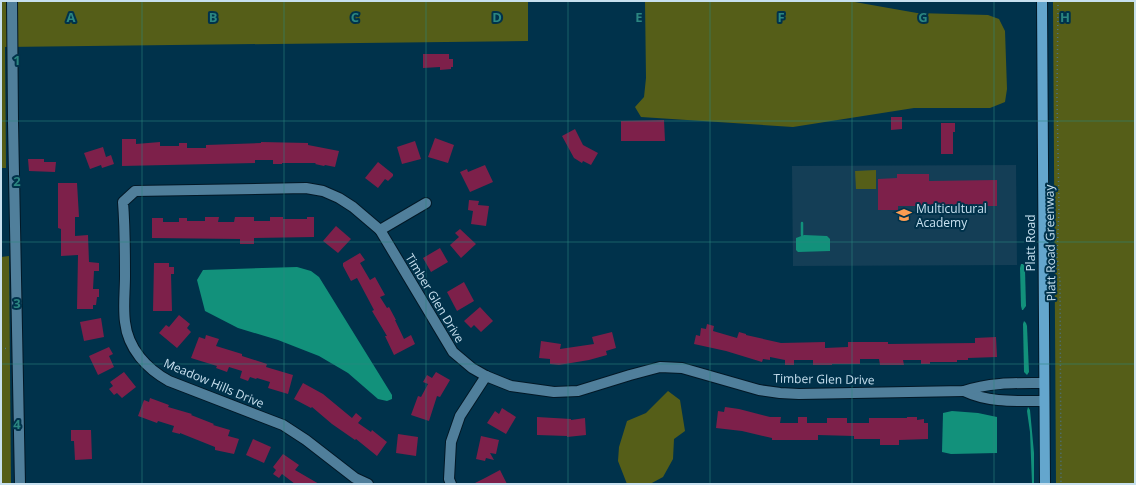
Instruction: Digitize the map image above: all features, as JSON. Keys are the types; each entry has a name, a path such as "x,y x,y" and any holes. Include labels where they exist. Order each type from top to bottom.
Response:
{"main road":[{"name":"Platt Road","path":"1042,1 1044,484"}],"street":[{"path":"12,1 20,484"},
{"name":"Timber Glen Drive","path":"135,191 306,188 331,194 346,202 380,230 453,352 465,363 486,376 511,386 554,392 578,391 660,367 682,368 759,390 799,394 964,391 978,386 1044,383"},
{"name":"Meadow Hills Drive","path":"135,191 123,202 125,224 125,321 132,346 142,360 154,372 169,381 283,425 306,440 355,478 368,484"},
{"path":"380,230 426,203"},
{"path":"447,482 451,442 460,416 486,376"},
{"name":"Timber Glen Drive","path":"964,391 976,397 1003,401 1044,401"}],"path":[{"name":"Platt Road Greenway","path":"1058,1 1057,96 1059,222 1057,258 1060,281 1061,484"}],"shaded area":[{"path":"1,1 528,1 528,41 5,47 6,168 1,168"},
{"path":"645,1 849,1 917,13 988,15 999,19 1005,31 1007,89 1005,102 990,108 914,108 793,127 641,117 635,107 644,97 646,78"},
{"path":"1053,1 1135,1 1135,484 1056,484"},
{"name":"Multicultural Academy","path":"1016,165 1017,265 793,266 792,166"},
{"path":"876,170 876,189 856,189 855,171"},
{"path":"804,235 827,236 830,239 830,251 798,252 796,250 796,238"},
{"path":"9,256 11,484 1,484 1,257"},
{"path":"1021,264 1024,264 1025,270 1026,306 1023,310 1021,306"},
{"path":"297,267 311,271 319,277 392,395 392,399 387,401 378,399 348,373 319,356 278,340 238,328 205,311 197,280 203,270"},
{"path":"1024,321 1027,326 1029,372 1027,375 1024,372"},
{"path":"668,391 680,400 685,431 674,439 673,459 663,477 650,484 627,484 618,461 619,447 627,421 646,413"},
{"path":"1028,407 1030,410 1034,453 1034,484 1032,484 1030,432 1027,411"},
{"path":"952,411 978,413 997,417 997,453 951,454 942,452 943,413"}],"building":[{"path":"423,54 449,54 449,59 453,59 453,67 451,67 451,69 440,70 440,67 423,68"},
{"path":"891,117 902,117 902,129 891,130"},
{"path":"664,120 665,141 621,141 621,121"},
{"path":"941,123 955,123 955,132 953,132 953,154 941,154"},
{"path":"575,129 583,145 598,153 591,165 583,161 582,163 574,158 562,136"},
{"path":"435,138 454,145 448,163 428,157"},
{"path":"122,139 136,139 136,144 160,142 160,146 179,146 179,143 187,143 187,148 206,148 206,145 261,142 308,143 308,145 339,151 335,167 315,164 316,163 273,164 273,160 255,160 255,163 122,166"},
{"path":"415,141 421,159 402,164 397,147"},
{"path":"103,147 106,157 111,155 114,164 102,168 101,165 90,169 84,153"},
{"path":"28,159 44,159 44,162 56,162 55,172 29,171"},
{"path":"378,162 393,174 393,176 388,181 385,179 378,188 365,178"},
{"path":"485,165 493,182 470,192 460,172 467,169 468,172"},
{"path":"897,174 929,174 929,181 997,180 997,206 898,206 898,210 878,210 878,179 897,178"},
{"path":"58,183 77,183 79,217 75,217 75,236 88,235 89,262 99,263 99,271 94,271 93,289 99,289 99,297 97,297 96,305 93,305 93,309 77,309 78,255 61,256 61,229 58,228"},
{"path":"469,200 479,201 478,205 489,206 486,226 471,224 473,211 468,210"},
{"path":"205,217 219,217 218,222 234,222 235,217 254,217 254,221 270,221 270,217 283,217 283,219 307,219 307,217 314,217 314,237 254,238 254,244 240,244 240,239 152,238 152,218 163,218 163,222 179,222 179,218 187,218 187,221 205,221"},
{"path":"336,226 351,239 338,253 323,241"},
{"path":"460,229 476,244 461,258 450,245 459,237 455,233"},
{"path":"440,248 448,262 431,272 423,258"},
{"path":"360,253 365,260 360,263 370,280 375,277 385,295 380,297 387,308 389,307 404,339 411,335 415,344 394,355 385,336 387,336 372,311 374,310 357,278 351,281 343,266 343,263"},
{"path":"154,263 169,263 169,267 174,267 174,274 171,274 172,311 153,311"},
{"path":"464,282 474,301 457,311 447,292"},
{"path":"480,307 493,321 481,332 474,325 471,328 464,321"},
{"path":"179,315 190,324 187,328 191,332 177,348 159,333 166,325 169,327"},
{"path":"101,318 104,337 84,341 80,322"},
{"path":"707,324 714,326 713,331 737,338 739,332 781,343 825,342 825,348 848,347 848,342 888,342 888,344 975,343 975,338 996,337 997,357 968,358 968,360 957,360 957,362 930,362 930,364 921,364 921,360 903,360 904,365 880,365 879,359 860,359 860,364 832,365 813,365 813,360 794,360 794,365 785,365 785,360 770,357 770,360 763,359 762,362 726,351 694,344 696,335 700,336 701,328 706,329"},
{"path":"612,332 616,348 606,351 607,355 589,360 559,365 550,364 550,359 539,358 541,341 561,344 560,349 594,344 592,337"},
{"path":"206,335 219,339 216,346 267,364 266,367 293,375 288,394 268,388 270,382 250,377 248,381 240,378 242,371 229,367 227,372 216,368 217,366 191,358 199,337 205,339"},
{"path":"109,347 113,354 109,356 114,367 98,375 89,356"},
{"path":"124,372 136,387 122,398 117,393 114,395 109,389 113,386 110,382"},
{"path":"436,372 450,380 440,397 437,396 429,421 411,415 418,396 421,397 428,384 423,382 427,375 432,378"},
{"path":"303,383 323,394 352,418 356,413 362,418 358,423 371,432 372,430 387,442 377,456 356,439 355,440 332,424 312,407 311,408 294,399"},
{"path":"150,398 169,405 168,407 192,414 191,415 214,424 213,425 230,430 228,436 239,439 234,454 215,450 215,447 180,433 172,432 174,426 158,421 157,423 138,416 144,400 149,402"},
{"path":"725,407 770,417 781,417 780,423 798,423 798,417 807,417 807,423 827,423 827,418 847,418 847,423 869,423 869,418 917,417 917,420 924,419 924,423 928,423 928,439 899,440 899,445 880,445 880,439 854,439 854,436 818,435 818,440 772,440 772,438 742,431 716,428 718,411 724,412"},
{"path":"502,408 516,417 506,434 487,423 495,411 499,414"},
{"path":"537,417 571,420 585,418 586,435 567,437 537,435"},
{"path":"71,430 91,430 92,459 75,460 74,441 71,441"},
{"path":"398,434 418,437 416,456 396,453"},
{"path":"481,436 499,440 496,454 490,453 494,460 486,458 485,461 476,459"},
{"path":"253,439 271,447 264,463 246,455"},
{"path":"283,454 299,465 295,470 319,484 295,484 282,474 279,478 273,474 276,470 273,467"},
{"path":"500,470 507,484 473,484 485,478"}],"waterway":[{"path":"802,223 802,235"}],"place":[{"name":"Multicultural Academy","path":"904,215"}]}
